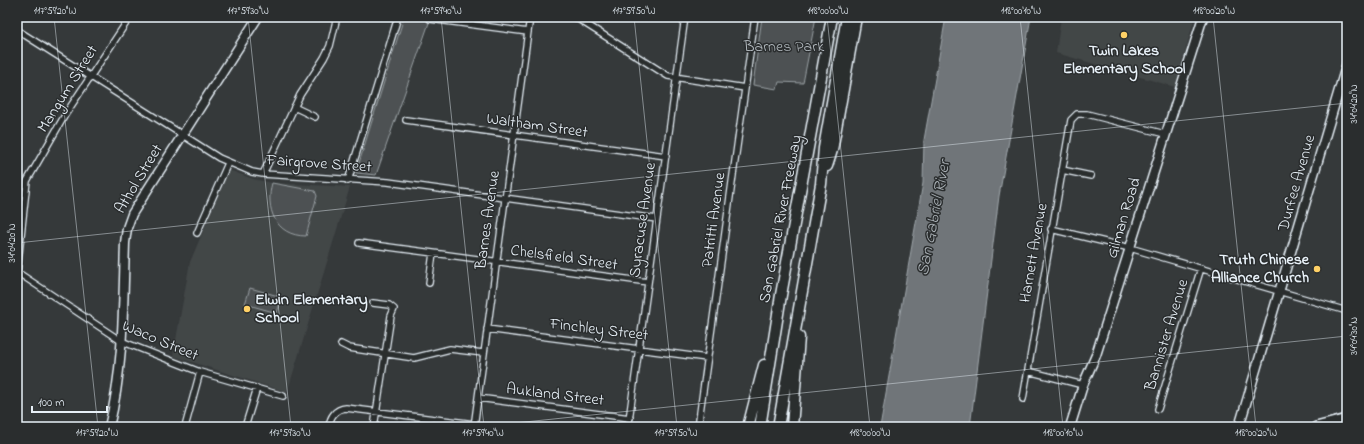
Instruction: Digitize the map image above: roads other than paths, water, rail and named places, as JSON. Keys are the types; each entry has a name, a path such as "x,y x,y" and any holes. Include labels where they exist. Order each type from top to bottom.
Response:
{"highway":[{"name":"San Gabriel River Freeway","path":"760,427 781,295 827,53 831,17"},
{"name":"San Gabriel River Freeway","path":"778,427 821,184 824,148 847,17"},
{"path":"821,184 832,150 856,17"},
{"path":"792,427 806,265"},
{"path":"748,427 781,295"}],"main road":[{"path":"1316,427 1347,419"}],"street":[{"name":"Mangum Street","path":"17,272 27,181 65,115 130,17"},
{"name":"Athol Street","path":"109,427 115,397 121,341 127,228 132,214 258,17"},
{"path":"263,174 294,107 330,46 337,17"},
{"path":"348,181 398,17"},
{"name":"Barnes Avenue","path":"474,426 504,198 530,17"},
{"path":"575,17 659,71 677,78 745,88"},
{"name":"Syracuse Avenue","path":"628,427 685,17"},
{"name":"Patritti Avenue","path":"698,427 755,17"},
{"name":"Gilman Road","path":"1070,427 1083,385 1096,355 1165,134 1187,73 1203,17"},
{"path":"430,18 528,32"},
{"name":"Fairgrove Street","path":"17,30 228,163 263,174 348,181 381,182 656,219"},
{"name":"Durfee Avenue","path":"1239,427 1347,63"},
{"path":"294,107 315,117"},
{"name":"Harnett Avenue","path":"1023,399 1051,229 1071,120 1077,114 1087,114 1165,134"},
{"name":"Waltham Street","path":"406,120 666,156"},
{"path":"197,233 228,163"},
{"path":"1062,170 1091,176"},
{"path":"1051,229 1130,248 1347,311"},
{"name":"Chelsfield Street","path":"359,243 648,282"},
{"path":"429,283 433,253"},
{"name":"Bannister Avenue","path":"1158,409 1201,268"},
{"name":"Waco Street","path":"17,272 121,341 200,372 283,396"},
{"path":"373,303 392,307 394,309 391,316 374,427"},
{"name":"Finchley Street","path":"487,329 707,358"},
{"path":"341,344 349,348 414,358 450,349 483,353"},
{"path":"1028,371 1083,385"},
{"path":"185,427 200,372"},
{"path":"245,427 258,388"},
{"name":"Aukland Street","path":"478,398 630,418"},
{"path":"329,427 332,416 340,409 377,412 474,426"}],"water":[{"name":"San Gabriel River","path":"946,17 1031,17 999,196 970,427 880,427 923,183 924,140"}],"place":[{"name":"Twin Lakes Elementary School","path":"1124,35"},
{"name":"Truth Chinese Alliance Church","path":"1317,269"},
{"name":"Elwin Elementary School","path":"247,309"}],"park label":[{"name":"Barnes Park","path":"784,47"}]}
